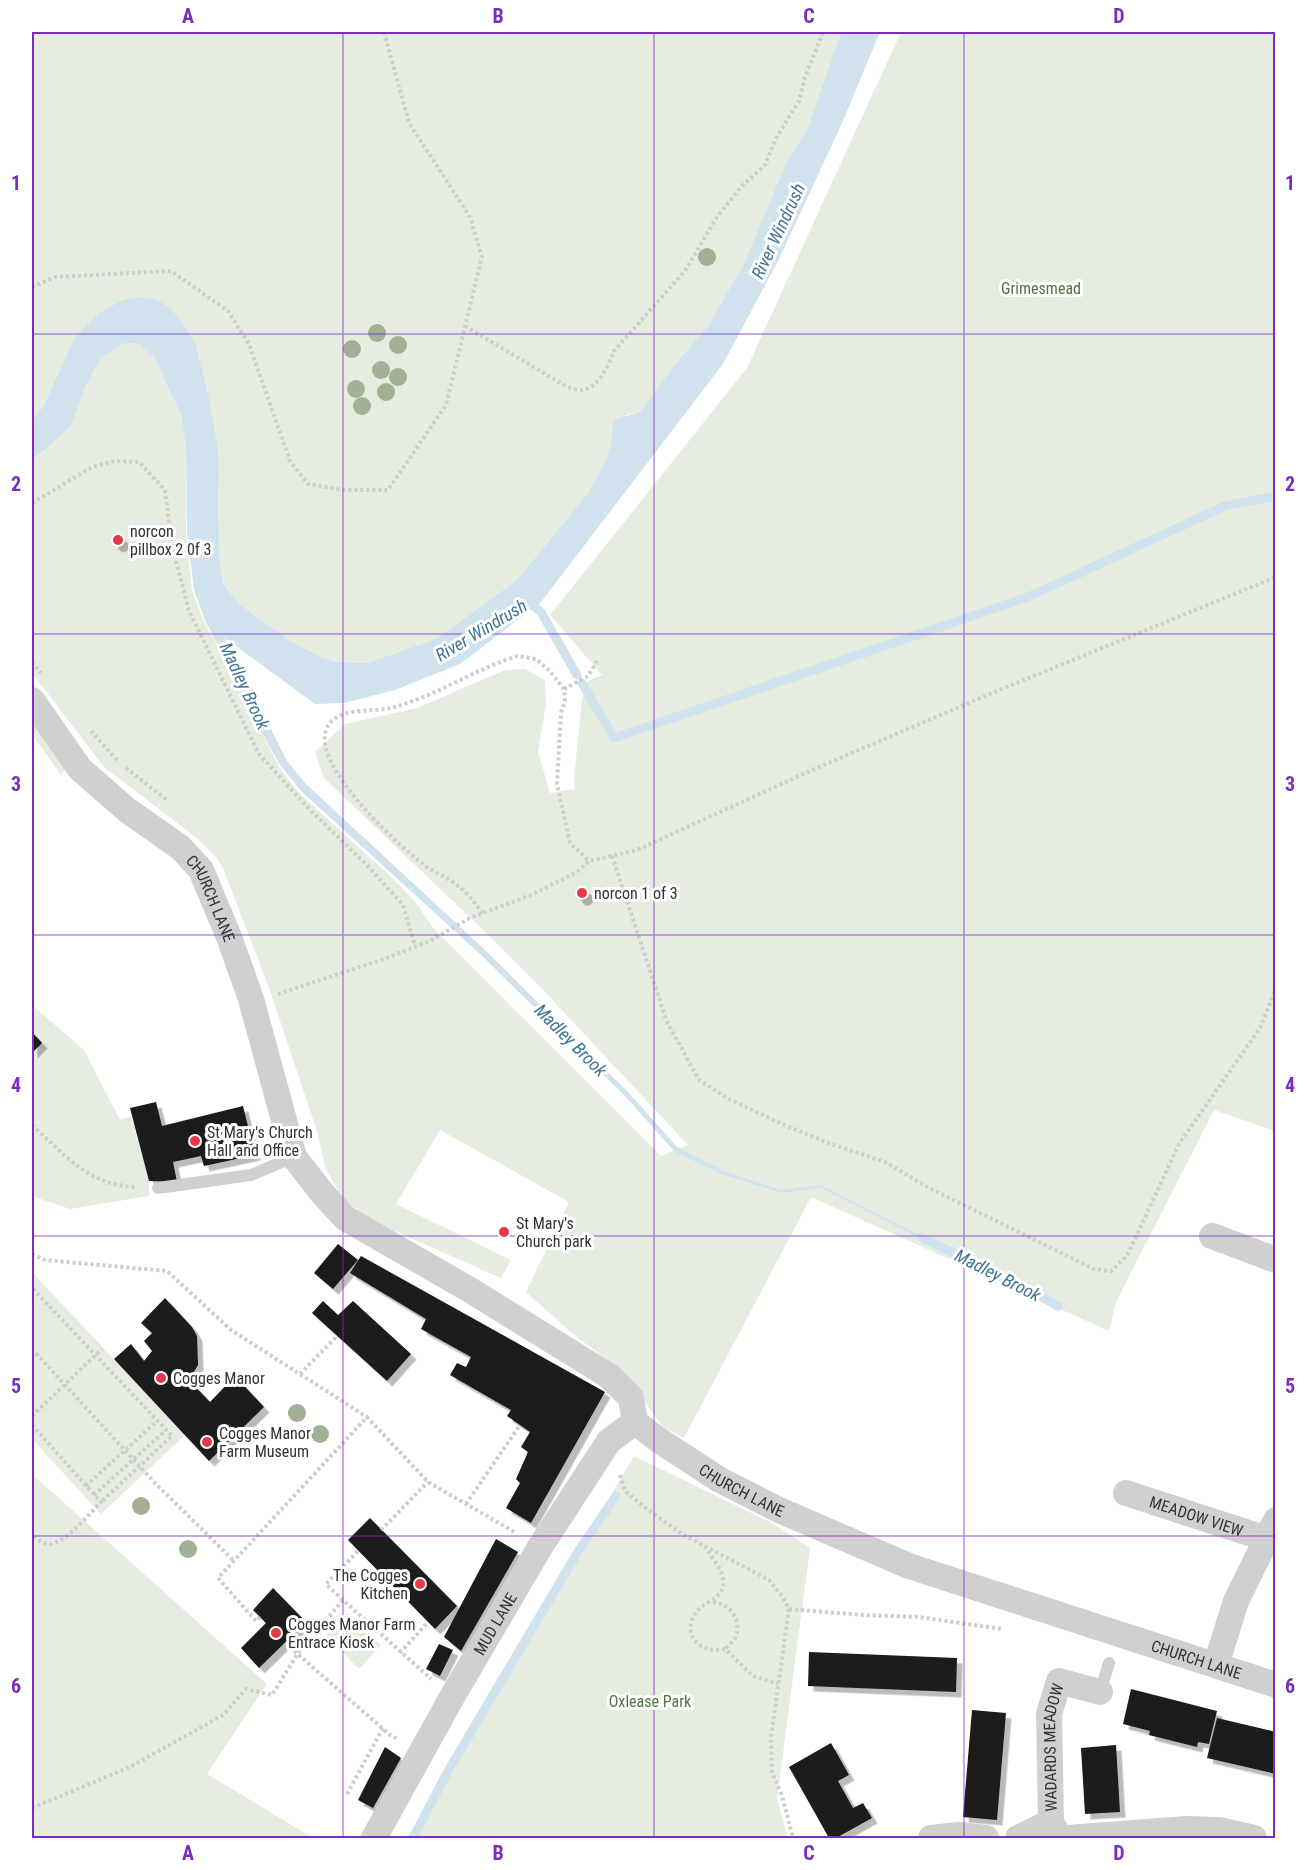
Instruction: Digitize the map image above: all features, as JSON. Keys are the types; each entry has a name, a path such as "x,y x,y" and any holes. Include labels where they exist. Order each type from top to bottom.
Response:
{"street":[{"name":"CHURCH LANE","path":"32,700 80,769 127,810 181,848 201,870 229,937 251,999 294,1157 345,1218 470,1290 609,1376 631,1398 635,1422 720,1480 780,1510 909,1566 1275,1685"},
{"path":"1212,1236 1275,1260"},
{"name":"MUD LANE","path":"374,1839 452,1697 540,1547 609,1441 635,1422"},
{"name":"MEADOW VIEW","path":"1126,1494 1271,1529 1236,1601 1216,1665"},
{"name":"WADARDS MEADOW","path":"1060,1833 1049,1714 1059,1681 1100,1692"},
{"name":"WADARDS MEADOW","path":"1018,1839 1060,1833 1186,1829 1219,1830 1254,1838"},
{"path":"931,1839 958,1835 986,1839"}],"lane":[{"path":"158,1188 251,1175 294,1157"},
{"path":"1100,1692 1109,1663"}],"path":[{"path":"32,287 55,277 171,271 228,311 249,344 290,462 308,484 343,490 388,490 446,405 482,257 470,216 409,123 384,32"},
{"path":"465,326 567,387 580,390 595,384 607,368 614,351 685,271 717,217 741,187 765,165 777,138 800,101 805,77 823,32"},
{"path":"32,503 92,467 115,460 139,462 165,490 171,541 189,611 260,754 311,811 367,865 403,905 415,946"},
{"path":"251,999 296,989 430,941 470,918 531,895 577,872 589,861 638,850 812,770 1035,675 1275,577"},
{"path":"483,913 457,884 426,867 409,853 357,801 341,780 325,745 326,732 331,721 343,714 390,708 423,697 517,656 536,659 564,688 565,701 561,713 557,784 570,843 589,861"},
{"path":"564,688 588,676 597,661"},
{"path":"612,856 667,1022 699,1080 729,1099 782,1124 831,1144 885,1162 929,1188 1094,1269 1111,1271 1127,1256 1179,1143 1260,1028 1275,989"},
{"path":"32,1125 84,1172 120,1187 158,1188"},
{"path":"32,1254 45,1260 167,1271 231,1330 367,1417 428,1482 540,1547"},
{"path":"32,1289 172,1436 69,1534 56,1543 46,1544 32,1536"},
{"path":"300,1374 337,1336"},
{"path":"32,1349 132,1459 234,1561"},
{"path":"32,1416 102,1349"},
{"path":"260,1617 256,1621 218,1578 367,1417"},
{"path":"86,1486 157,1421"},
{"path":"32,1425 101,1502"},
{"path":"466,1504 520,1425"},
{"path":"94,1495 166,1430"},
{"path":"609,1441 625,1491 682,1534 769,1580 789,1609 771,1737 772,1772 782,1796 793,1839"},
{"path":"381,1530 428,1482"},
{"path":"705,1546 723,1576 721,1592 712,1601 701,1606 692,1616 691,1634 695,1642 706,1649 725,1649 753,1676 778,1684"},
{"path":"358,1551 327,1584 400,1653 452,1697"},
{"path":"32,1808 130,1767 213,1721 223,1715 246,1689 272,1695 298,1653 343,1600"},
{"path":"712,1601 719,1602 730,1609 736,1620 735,1638 725,1649"},
{"path":"789,1609 919,1617 1008,1629"},
{"path":"400,1653 428,1622"},
{"path":"285,1643 390,1735 424,1750"},
{"path":"347,1794 383,1728"}],"green space":[{"path":"32,32 841,32 808,127 785,166 743,265 708,326 672,368 640,412 626,415 612,428 606,460 588,493 517,580 436,639 367,663 337,662 321,657 290,641 238,603 223,583 219,557 219,492 208,393 196,345 74,339 43,407 32,419"},
{"name":"Grimesmead","path":"901,32 1275,32 1275,1131 1214,1110 1116,1302 1109,1331 811,1197 684,1438 663,1427 623,1372 573,1334 526,1292 569,1202 440,1130 396,1204 511,1260 501,1278 367,1217 346,1201 339,1192 325,1167 317,1131 269,988 223,868 216,857 198,839 104,767 32,673 32,461 45,450 84,390 101,358 125,343 140,344 154,357 181,415 186,446 186,534 192,590 205,624 219,646 279,767 299,793 414,900 434,929 661,1156 688,1145 544,991 324,778 315,752 345,724 417,708 505,670 525,669 545,680 546,704 538,752 550,793 575,789 574,778 582,699 588,681 602,675 550,615 747,368"},
{"path":"32,712 69,763 61,775 32,734"},
{"path":"32,1005 84,1050 120,1120 131,1116 149,1181 149,1196 70,1209 32,1196"},
{"path":"32,1272 185,1435 101,1514 32,1439"},
{"name":"Oxlease Park","path":"634,1456 770,1522 810,1548 777,1799 788,1838 408,1838"},
{"path":"32,1474 267,1684 207,1774 313,1838 32,1838"},
{"path":"347,1613 381,1645 359,1669 326,1636"}],"water":[{"name":"River Windrush","path":"841,32 880,32 843,121 779,259 723,364 541,602 460,664 395,690 344,703 315,704 225,638 287,761 306,784 484,949 629,1093 677,1147 724,1171 781,1190 821,1185 931,1241 930,1243 821,1188 782,1193 721,1174 674,1151 626,1097 480,954 301,791 280,765 267,742 206,623 194,590 187,533 186,446 181,415 154,357 140,344 125,343 101,358 84,390 70,427 32,461 32,419 43,407 74,339 99,313 121,301 138,297 156,299 171,309 196,345 208,393 218,450 219,557 223,583 238,603 290,641 321,657 337,662 367,663 436,639 517,580 588,493 606,460 616,419 640,412 672,368 708,326 743,265 785,166 808,127"}],"building":[{"name":"norcon pillbox 2 0f 3","path":"118,536 122,537 122,545 118,546 114,545 113,541 114,537"},
{"name":"norcon 1 of 3","path":"584,888 588,894 584,900 580,900 576,892"},
{"path":"32,1032 42,1043 32,1053"},
{"name":"St Mary's Church Hall and Office","path":"156,1102 162,1126 243,1106 255,1155 204,1166 201,1156 173,1162 177,1182 149,1181 130,1108"},
{"path":"338,1244 358,1260 333,1289 314,1273"},
{"path":"361,1256 605,1392 531,1523 506,1508 520,1483 516,1479 528,1452 521,1447 530,1432 507,1416 511,1410 450,1375 457,1363 466,1367 471,1357 421,1329 426,1319 350,1273"},
{"name":"Cogges Manor","path":"165,1298 192,1327 197,1336 198,1365 189,1380 210,1402 235,1376 264,1407 209,1461 114,1359 131,1344 144,1361 152,1351 144,1341 152,1333 141,1323"},
{"path":"323,1301 338,1315 353,1301 411,1354 387,1381 312,1313"},
{"path":"370,1518 457,1606 435,1629 348,1540"},
{"path":"496,1539 518,1552 461,1651 444,1637"},
{"name":"Cogges Manor Farm Entrace Kiosk","path":"273,1588 306,1622 259,1668 241,1648 266,1623 253,1610"},
{"path":"439,1644 453,1650 440,1676 426,1669"},
{"path":"809,1652 957,1658 956,1692 808,1686"},
{"path":"1131,1689 1217,1711 1209,1744 1198,1742 1197,1747 1149,1735 1150,1731 1123,1724"},
{"path":"972,1710 1006,1713 997,1820 963,1817"},
{"path":"1217,1718 1276,1732 1276,1774 1207,1758"},
{"path":"831,1743 849,1775 838,1781 853,1808 863,1803 872,1818 836,1838 829,1838 789,1767"},
{"path":"1116,1745 1120,1812 1085,1814 1081,1748"},
{"path":"385,1747 401,1758 373,1808 358,1800"}],"waterway":[{"path":"582,683 614,738 1028,597 1225,506 1276,496"},
{"name":"River Windrush","path":"529,603 541,612 577,675"},
{"name":"Madley Brook","path":"921,1237 1058,1306"},
{"path":"413,1838 448,1771 579,1550 616,1496"}],"place":[{"name":"norcon pillbox 2 0f 3","path":"118,540"},
{"name":"norcon 1 of 3","path":"582,893"},
{"name":"St Mary's Church Hall and Office","path":"195,1141"},
{"name":"St Mary's Church park","path":"504,1232"},
{"name":"Cogges Manor","path":"161,1378"},
{"name":"Cogges Manor Farm Museum","path":"207,1442"},
{"name":"The Cogges Kitchen","path":"420,1584"},
{"name":"Cogges Manor Farm Entrace Kiosk","path":"276,1633"}]}
